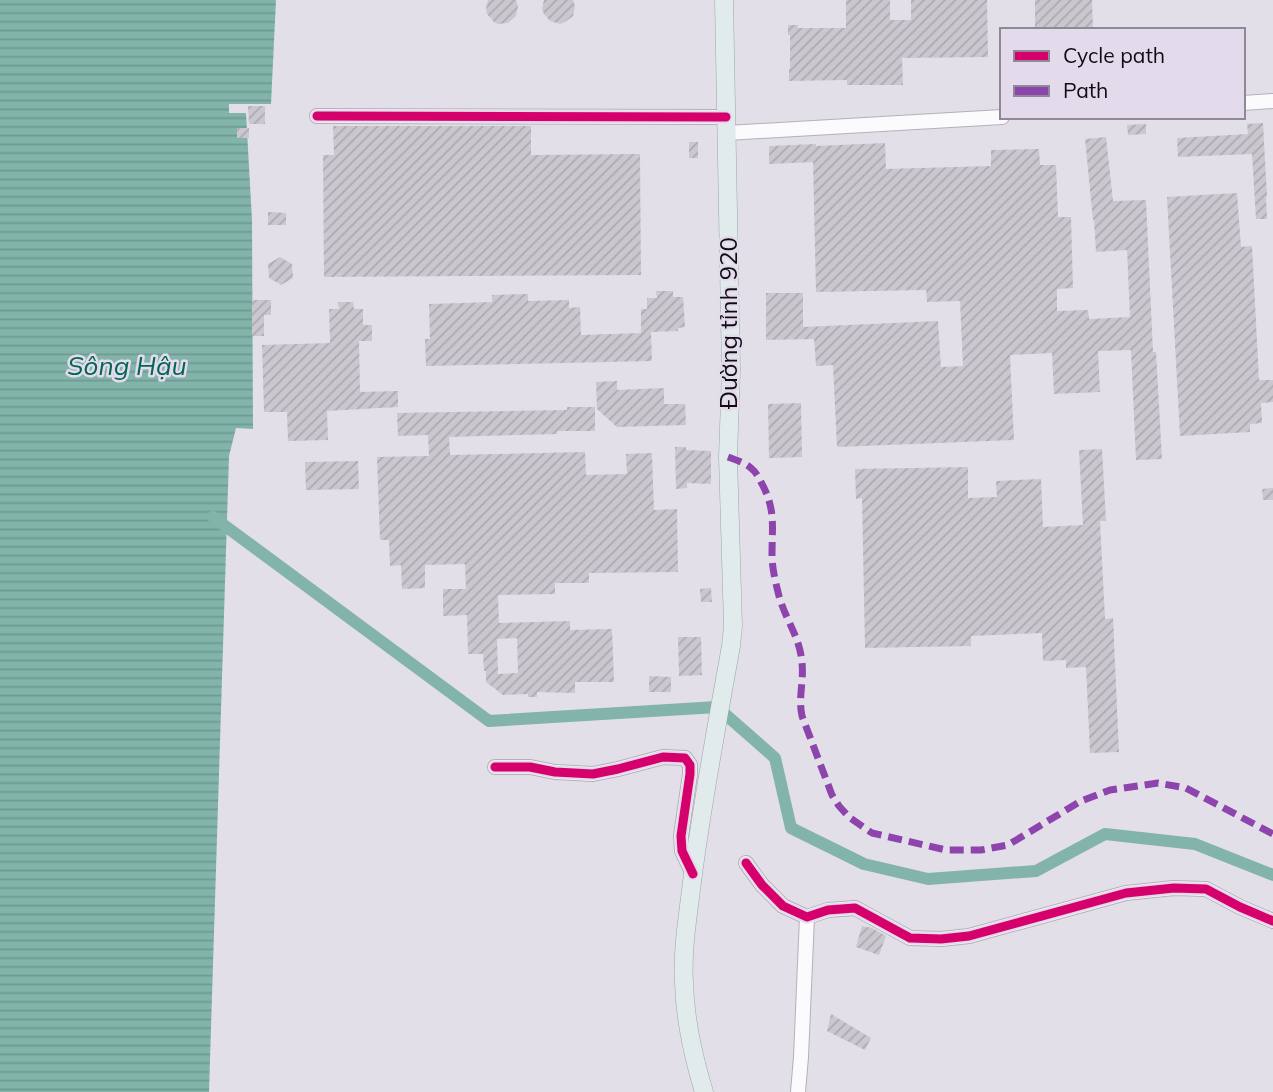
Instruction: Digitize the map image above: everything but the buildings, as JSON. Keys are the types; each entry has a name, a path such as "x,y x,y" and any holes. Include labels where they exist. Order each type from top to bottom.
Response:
{"main road":[{"name":"Đường tỉnh 920","path":"693,874 698,829 733,626 728,457 732,370 723,0"},
{"path":"693,874 683,955 684,984 688,1031 704,1092"}],"street":[{"path":"1245,103 1273,101"},
{"path":"317,116 726,125 1000,117"},
{"path":"495,767 530,767 555,772 593,774 663,757 685,758 690,765 690,774 682,820 682,851 693,874"},
{"path":"746,863 762,885 783,906 807,917 828,910 855,908 910,938 969,936 1126,893 1174,888 1206,889 1273,921"},
{"path":"798,1092 807,917"}],"water":[{"name":"Sông Hậu","path":"0,0 276,0 271,104 229,104 229,113 246,113 252,220 253,429 236,428 229,456 209,1092 0,1092"}],"waterway":[{"path":"213,517 489,721 717,707 775,758 791,828 864,864 928,879 1036,871 1105,834 1195,844 1273,875"}],"marked path":[{"path":"728,457 753,470 769,501 775,578 801,653 802,716 832,795 849,817 872,833 946,850 981,850 1008,845 1081,801 1110,790 1158,783 1186,788 1273,834"}],"cycle path":[{"path":"317,116 726,117"},
{"path":"495,767 530,767 555,772 593,774 663,757 685,758 690,765 690,774 681,836 682,851 693,874"},
{"path":"746,863 762,885 783,906 807,917 828,910 855,908 910,938 969,936 1126,893 1174,888 1206,889 1273,921"}]}
